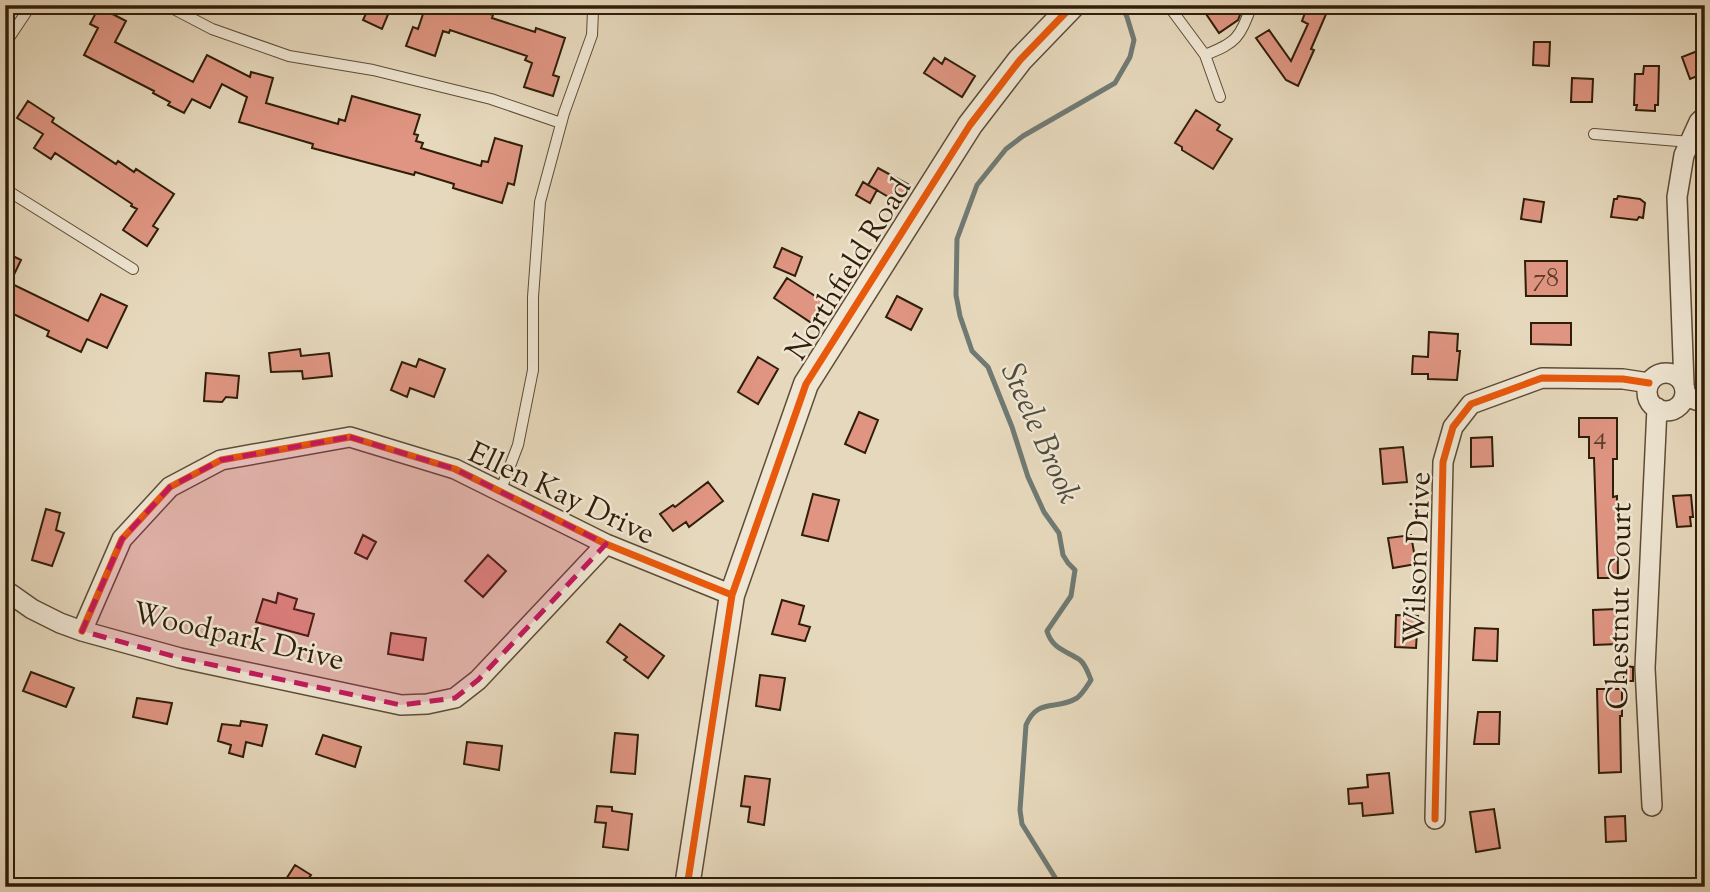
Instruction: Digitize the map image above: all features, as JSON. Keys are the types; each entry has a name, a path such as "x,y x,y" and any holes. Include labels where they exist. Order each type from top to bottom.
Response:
{"street":[{"name":"Northfield Road","path":"687,887 732,595 806,384 970,125 1020,60 1073,5"},
{"path":"1705,117 1699,122 1684,155 1677,197 1684,390 1683,401 1668,411 1657,408 1648,397 1649,383 1653,377 1667,372 1680,378 1684,390 1705,403"},
{"name":"Wilson Drive","path":"1435,820 1443,462 1453,427 1471,404 1542,378 1623,379 1649,383"},
{"name":"Chestnut Court","path":"1652,806 1645,668 1657,408"},
{"name":"Ellen Kay Drive","path":"82,631 122,539 170,486 221,460 350,438 454,469 606,544 732,595"},
{"name":"Woodpark Drive","path":"5,590 32,609 60,623 180,658 388,703 427,704 455,698 478,680 606,544"}],"lane":[{"path":"5,44 31,5"},
{"path":"166,5 212,29 289,56 373,69 491,99 561,124"},
{"path":"500,492 518,445 533,370 533,297 540,202 561,124 593,35 593,11 589,5"},
{"path":"1168,5 1205,55 1220,97"},
{"path":"1205,55 1226,47 1236,39 1252,5"},
{"path":"1594,134 1690,142"},
{"path":"5,189 133,270"}],"highlighted area":[{"path":"350,437 455,469 606,544 478,680 455,698 401,705 180,658 82,631 122,539 170,487 221,460"}],"building":[{"path":"370,5 392,5 382,29 363,20"},
{"path":"426,5 477,5 475,9 493,15 492,18 535,32 536,28 565,38 553,75 559,77 553,96 524,87 532,63 525,60 527,56 450,30 449,33 443,31 435,56 406,46 413,27 418,29"},
{"path":"1200,5 1233,5 1240,15 1238,20 1219,33"},
{"path":"1308,5 1330,5 1298,86 1286,80 1256,38 1269,30 1291,61 1308,24 1302,21"},
{"path":"99,7 126,21 115,42 193,82 207,55 250,77 251,72 273,78 266,103 338,124 339,119 345,121 352,96 420,115 414,134 418,135 416,141 423,143 421,148 481,166 482,161 488,162 495,138 522,146 514,185 508,183 502,203 453,188 454,184 415,172 414,175 312,148 313,144 239,122 247,97 222,84 210,108 192,99 184,113 168,105 170,102 153,93 154,91 84,55 98,28 90,24"},
{"path":"1534,42 1550,42 1549,66 1533,65"},
{"path":"1705,48 1705,73 1690,79 1682,57"},
{"path":"934,58 942,64 945,58 975,76 962,97 924,73"},
{"path":"1644,66 1659,66 1658,105 1655,105 1655,111 1636,110 1637,105 1634,105 1635,74 1643,74"},
{"path":"1572,78 1593,79 1592,102 1571,102"},
{"path":"28,101 54,118 52,122 116,164 118,161 134,172 136,169 174,194 153,226 158,229 147,246 123,230 137,209 131,206 132,204 55,153 51,159 34,148 43,134 17,118"},
{"path":"1196,110 1220,125 1217,130 1232,139 1213,169 1175,143"},
{"path":"878,168 909,185 899,203 877,190 870,203 856,195 863,182 868,185"},
{"path":"1618,196 1640,199 1645,203 1643,218 1639,217 1637,220 1611,217 1614,199"},
{"path":"1524,199 1544,202 1541,222 1521,219"},
{"path":"782,248 802,257 795,276 774,267"},
{"path":"5,252 21,260 10,283 88,321 101,294 127,306 107,348 87,339 81,352 47,336 49,331 5,310"},
{"path":"1525,261 1567,261 1567,296 1526,296"},
{"path":"787,278 826,303 813,324 774,298"},
{"path":"897,296 922,309 911,330 886,317"},
{"path":"1531,323 1571,323 1571,345 1531,344"},
{"path":"1429,332 1458,334 1457,351 1460,351 1457,380 1428,379 1428,374 1412,374 1413,356 1428,357"},
{"path":"300,349 301,356 329,353 332,376 303,379 302,371 271,372 269,353"},
{"path":"758,357 778,369 758,404 738,392"},
{"path":"419,359 445,369 434,397 410,388 407,397 391,390 402,362 416,367"},
{"path":"206,373 239,376 237,398 226,397 222,402 204,401"},
{"path":"859,412 878,420 865,453 845,444"},
{"path":"1579,418 1617,418 1613,497 1617,496 1618,578 1598,578 1594,458 1589,458 1589,437 1579,437"},
{"path":"1492,437 1493,466 1471,467 1471,438"},
{"path":"1403,447 1407,482 1383,484 1380,449"},
{"path":"708,482 723,501 689,527 686,522 673,531 660,514 673,505 675,507"},
{"path":"813,494 839,500 828,541 802,535"},
{"path":"1691,495 1691,526 1677,527 1673,496"},
{"path":"46,509 60,513 56,530 64,533 52,566 32,560"},
{"path":"363,535 376,542 367,559 355,553"},
{"path":"1411,535 1416,564 1393,568 1388,538"},
{"path":"488,555 506,571 483,597 465,581"},
{"path":"278,593 297,599 294,609 314,614 308,636 256,622 263,599 276,603"},
{"path":"782,600 804,606 799,624 810,627 805,641 772,634"},
{"path":"1616,609 1618,644 1594,645 1593,610"},
{"path":"1396,615 1418,616 1416,648 1395,647"},
{"path":"620,624 664,656 648,678 624,660 627,657 607,642"},
{"path":"1475,628 1498,629 1497,661 1473,660"},
{"path":"391,633 426,638 423,660 388,654"},
{"path":"1624,666 1633,667 1633,681 1624,681"},
{"path":"31,672 74,688 66,707 23,691"},
{"path":"760,675 785,678 780,710 756,706"},
{"path":"1597,689 1622,689 1621,772 1599,773"},
{"path":"137,698 172,703 167,724 133,717"},
{"path":"1478,712 1500,712 1499,744 1474,744"},
{"path":"241,721 267,725 262,746 246,742 243,757 229,753 231,745 218,741 222,724 240,726"},
{"path":"615,733 638,735 635,774 611,772"},
{"path":"323,735 361,747 355,767 316,754"},
{"path":"467,742 502,746 499,770 464,764"},
{"path":"1389,773 1393,813 1363,816 1362,803 1349,804 1348,789 1368,787 1367,775"},
{"path":"745,776 770,779 764,825 748,822 750,807 741,806"},
{"path":"597,806 612,807 612,811 632,814 628,850 603,847 606,823 595,822"},
{"path":"1494,809 1500,848 1476,852 1470,812"},
{"path":"1625,816 1626,841 1606,842 1605,817"},
{"path":"295,865 311,875 303,887 281,887"}],"waterway":[{"name":"Steele Brook","path":"1061,887 1022,824 1020,810 1026,725 1036,711 1077,698 1091,680 1082,662 1056,646 1047,631 1071,596 1075,570 1063,555 1059,533 1044,512 1028,477 988,367 972,351 956,295 957,239 977,185 1006,149 1023,136 1115,83 1130,57 1134,40 1121,5"}],"cycle path":[{"path":"687,887 732,595 806,384 970,125 1020,60 1073,5"},
{"path":"1435,819 1443,462 1453,427 1471,404 1542,378 1623,379 1649,383"},
{"path":"82,631 122,539 170,487 221,460 350,437 455,469 606,544 732,595"}]}
